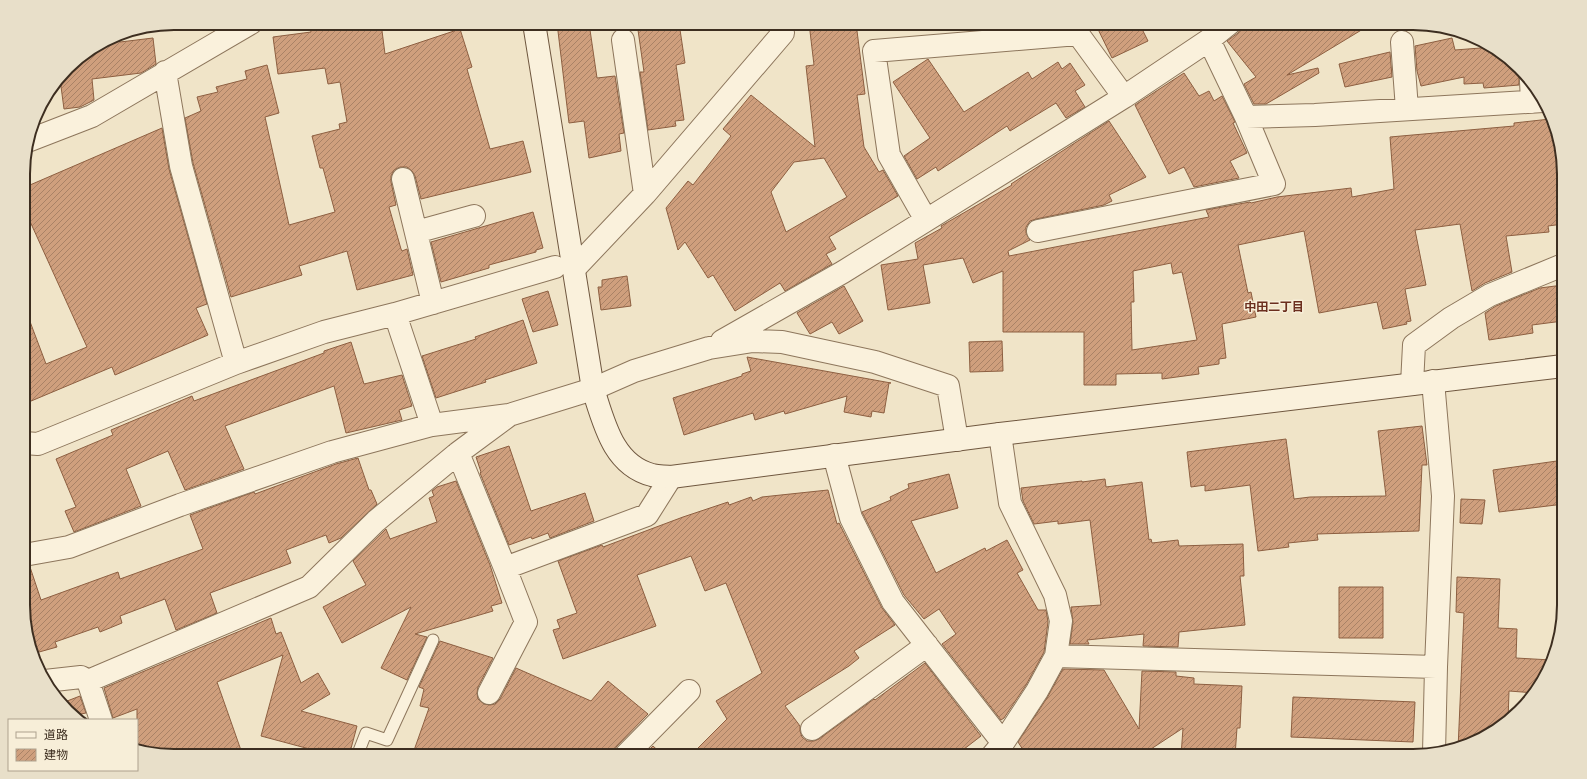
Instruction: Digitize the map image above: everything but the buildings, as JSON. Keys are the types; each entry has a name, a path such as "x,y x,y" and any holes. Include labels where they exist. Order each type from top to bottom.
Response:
{"street":[{"path":"35,138 92,116 239,30"},
{"path":"535,30 564,268 594,389 606,430 618,452 630,465 652,475 671,477 1000,434 1557,367"},
{"path":"709,348 843,272 1124,97 1209,40 1221,30"},
{"path":"30,443 38,444 236,364 324,332 564,268 645,194 783,33"},
{"path":"926,220 889,155 874,51 1078,34 1124,97"},
{"path":"623,40 645,194"},
{"path":"1038,231 1274,184 1246,117 1209,40"},
{"path":"1402,42 1407,109"},
{"path":"165,72 181,166 236,364"},
{"path":"1246,117 1407,109 1534,95"},
{"path":"403,179 433,303"},
{"path":"416,232 474,216"},
{"path":"1412,384 1414,345 1451,318 1490,295 1557,267"},
{"path":"395,314 432,425"},
{"path":"30,554 69,547 180,505 332,452 432,425 509,415 594,389 634,371 709,348 753,341 782,342 875,362 948,386 957,440"},
{"path":"1433,381 1444,496 1436,667 1434,748"},
{"path":"88,681 309,588 376,521 458,453 509,415"},
{"path":"834,455 851,518 893,602 927,645 997,749 1037,691 1056,656 1061,621 1055,595 1010,503 1000,434"},
{"path":"458,453 526,622 490,692"},
{"path":"505,568 647,515 671,477"},
{"path":"812,729 927,645"},
{"path":"1056,656 1436,667"},
{"path":"51,680 81,677 88,681 102,719"},
{"path":"632,749 689,691"}],"lane":[{"path":"360,749 366,733 387,740 433,640"}],"district":[{"name":"中田二丁目","path":"1274,307"}]}
